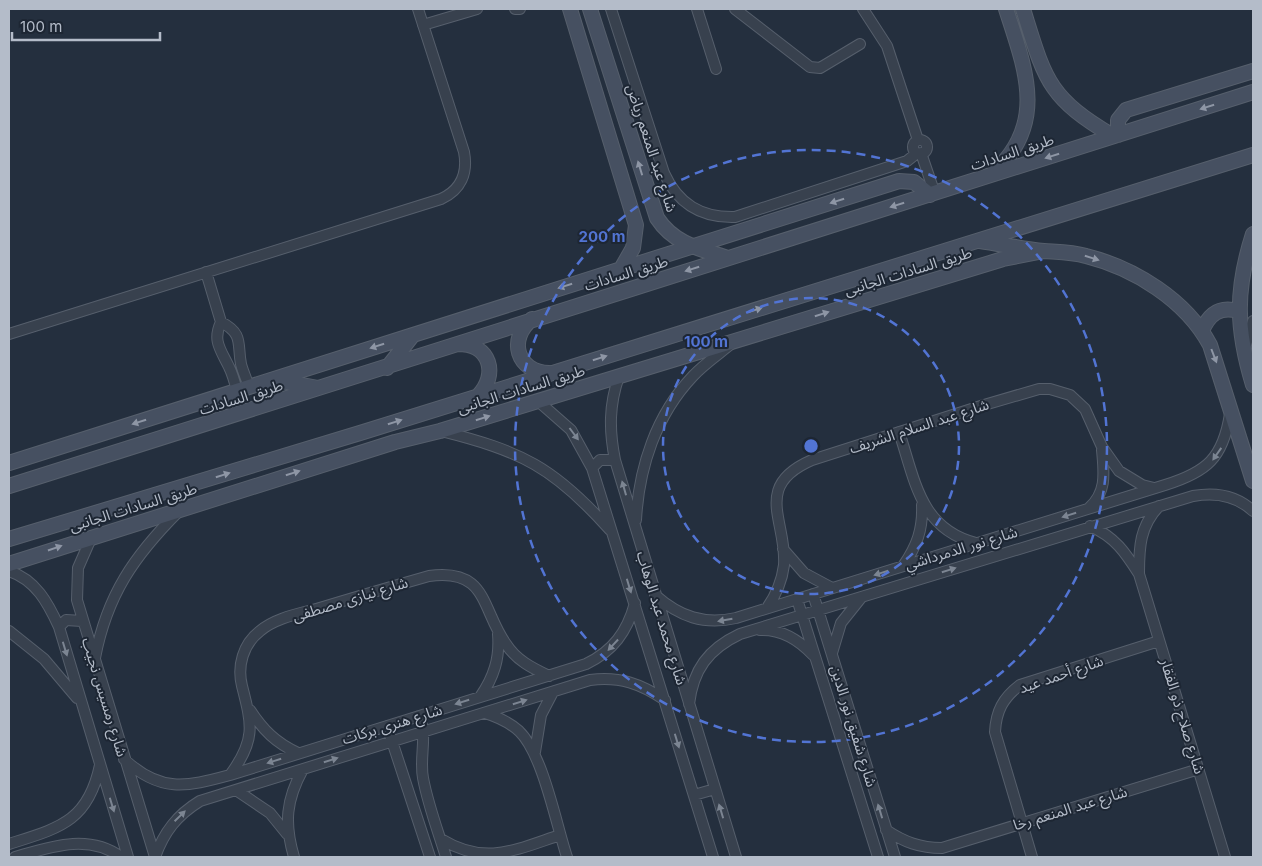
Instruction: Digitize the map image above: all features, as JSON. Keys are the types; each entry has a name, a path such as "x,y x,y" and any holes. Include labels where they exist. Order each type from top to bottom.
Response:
{"street":[{"path":"9,334 441,199 455,190 460,184 465,169 464,152 418,9"},
{"path":"423,25 477,9"},
{"path":"514,9 520,9"},
{"path":"570,9 632,207 636,237 633,248 621,269"},
{"name":"شارع عبد المنعم رياض","path":"590,9 650,200 664,228 672,236 694,247 728,258"},
{"path":"611,9 664,173 670,187 692,208 720,218 735,217 907,161 919,153"},
{"path":"697,9 716,69"},
{"path":"735,9 810,67 820,68 860,44"},
{"path":"863,9 887,46 918,140 913,146 919,153 933,194"},
{"path":"990,176 1006,161 1018,142 1025,120 1028,98 1026,74 1006,9"},
{"path":"1023,9 1042,68 1051,85 1068,106 1115,135 1118,120 1126,110 1253,71"},
{"path":"1026,74 1042,68"},
{"name":"طريق السادات","path":"9,486 322,389 532,319 1253,92"},
{"path":"9,539 360,433 1253,154"},
{"path":"9,463 899,181 914,182 933,194"},
{"path":"632,207 642,206 650,200"},
{"path":"1253,234 1242,273 1238,311 1244,353 1253,385"},
{"path":"976,240 1086,256 1135,275 1183,309 1202,331 1216,359 1253,481"},
{"name":"طريق السادات الجانبى","path":"9,564 92,536 395,442 440,431 1003,259 1044,251"},
{"path":"206,272 221,322 217,330 217,344 243,389"},
{"path":"1202,331 1210,316 1216,312 1231,309 1238,311"},
{"path":"532,319 519,334 519,354 524,363 531,369 551,373"},
{"path":"1244,353 1253,321"},
{"path":"221,322 229,326 238,337 243,389"},
{"path":"387,368 413,335"},
{"path":"635,528 641,478 648,453 667,410 694,375 738,339"},
{"path":"457,344 476,347 488,362 489,381 478,396"},
{"path":"226,361 240,357"},
{"name":"شارع محمد عبد الوهاب","path":"619,376 613,392 610,426 616,460 736,857"},
{"path":"274,379 322,389"},
{"name":"شارع عبد السلام الشريف","path":"768,608 781,580 783,549 776,512 776,498 781,485 789,474 800,465 812,460 899,432 1029,392 1050,389 1070,395 1078,401 1088,414 1102,447 1119,471 1142,485 1155,488"},
{"name":"شارع محمد عبد الوهاب","path":"538,401 571,430 580,442 592,468 713,857"},
{"name":"شارع نور الدمرداشي","path":"656,595 669,607 684,616 702,621 719,621 768,608 1165,485 1195,474 1216,456 1228,431 1231,408"},
{"path":"154,440 171,412"},
{"path":"440,431 482,441 530,460 572,489 614,534"},
{"path":"899,432 922,502 938,525 963,540 977,543"},
{"path":"360,433 395,442"},
{"name":"شارع عبد السلام الشريف","path":"1089,509 1101,494 1104,486 1102,447"},
{"path":"258,484 284,456"},
{"path":"592,468 600,460 616,460"},
{"path":"1165,485 1165,503"},
{"name":"شارع نور الدمرداشي","path":"689,704 691,686 698,669 709,654 723,642 749,631 1165,503 1208,494 1222,495 1236,499 1253,511"},
{"path":"903,566 913,552 920,536 922,502"},
{"path":"1112,502 1116,518"},
{"name":"شارع صلاح ذو الفقار","path":"1139,574 1141,536 1152,514 1165,503"},
{"path":"94,659 100,630 110,602 124,576 141,552 183,508"},
{"name":"شارع صلاح ذو الفقار","path":"1090,526 1105,532 1117,542 1139,574 1225,857"},
{"name":"شارع رمسيس نجيب","path":"92,536 78,568 76,584 82,621 155,857"},
{"path":"783,549 804,573 832,588"},
{"name":"شارع رمسيس نجيب","path":"9,571 29,582 42,594 59,627 128,857"},
{"name":"شارع نيازى مصطفى","path":"230,775 242,757 249,737 250,709 240,669 243,655 250,642 260,631 272,623 297,615 429,576 443,574 463,579 480,592 506,646 518,658 548,676"},
{"name":"شارع شفيق نور الدين","path":"813,594 895,857"},
{"path":"831,654 842,623 851,608 862,596"},
{"name":"شارع شفيق نور الدين","path":"797,599 878,857"},
{"name":"شارع هنرى بركات","path":"124,759 149,778 164,784 196,784 230,775 586,664 608,651 624,632 635,603"},
{"path":"59,627 66,620 82,621"},
{"name":"شارع نيازى مصطفى","path":"480,697 490,682 496,666 499,648 497,630"},
{"path":"749,631 768,630 787,635 803,644 816,658"},
{"path":"9,631 44,659 82,703"},
{"name":"شارع أحمد عيد","path":"1032,857 995,732 996,718 1000,705 1020,685 1159,641"},
{"name":"شارع هنرى بركات","path":"155,857 167,830 187,809 200,801 590,680 615,678 640,685 665,700"},
{"path":"534,753 540,715 553,692"},
{"name":"شارع نيازى مصطفى","path":"250,709 265,732 275,741 298,753"},
{"path":"485,713 509,723 520,732 534,753 566,857"},
{"path":"419,716 424,732 421,767 446,857"},
{"path":"387,726 430,857"},
{"path":"9,844 62,826 81,811 94,790 100,764"},
{"path":"294,857 287,834 288,807 303,769"},
{"name":"شارع عبد المنعم رخا","path":"886,830 918,846 942,848 1199,769"},
{"path":"694,795 715,789"},
{"path":"236,790 265,809 287,834"},
{"path":"419,822 434,818"},
{"path":"52,830 56,838 55,846"},
{"path":"441,839 463,851 501,856 560,835"},
{"path":"9,836 22,840"},
{"path":"15,857 25,856 55,846 88,844 103,848 121,857"},
{"name":"شارع عبد المنعم رخا","path":"931,857 942,848"}]}
